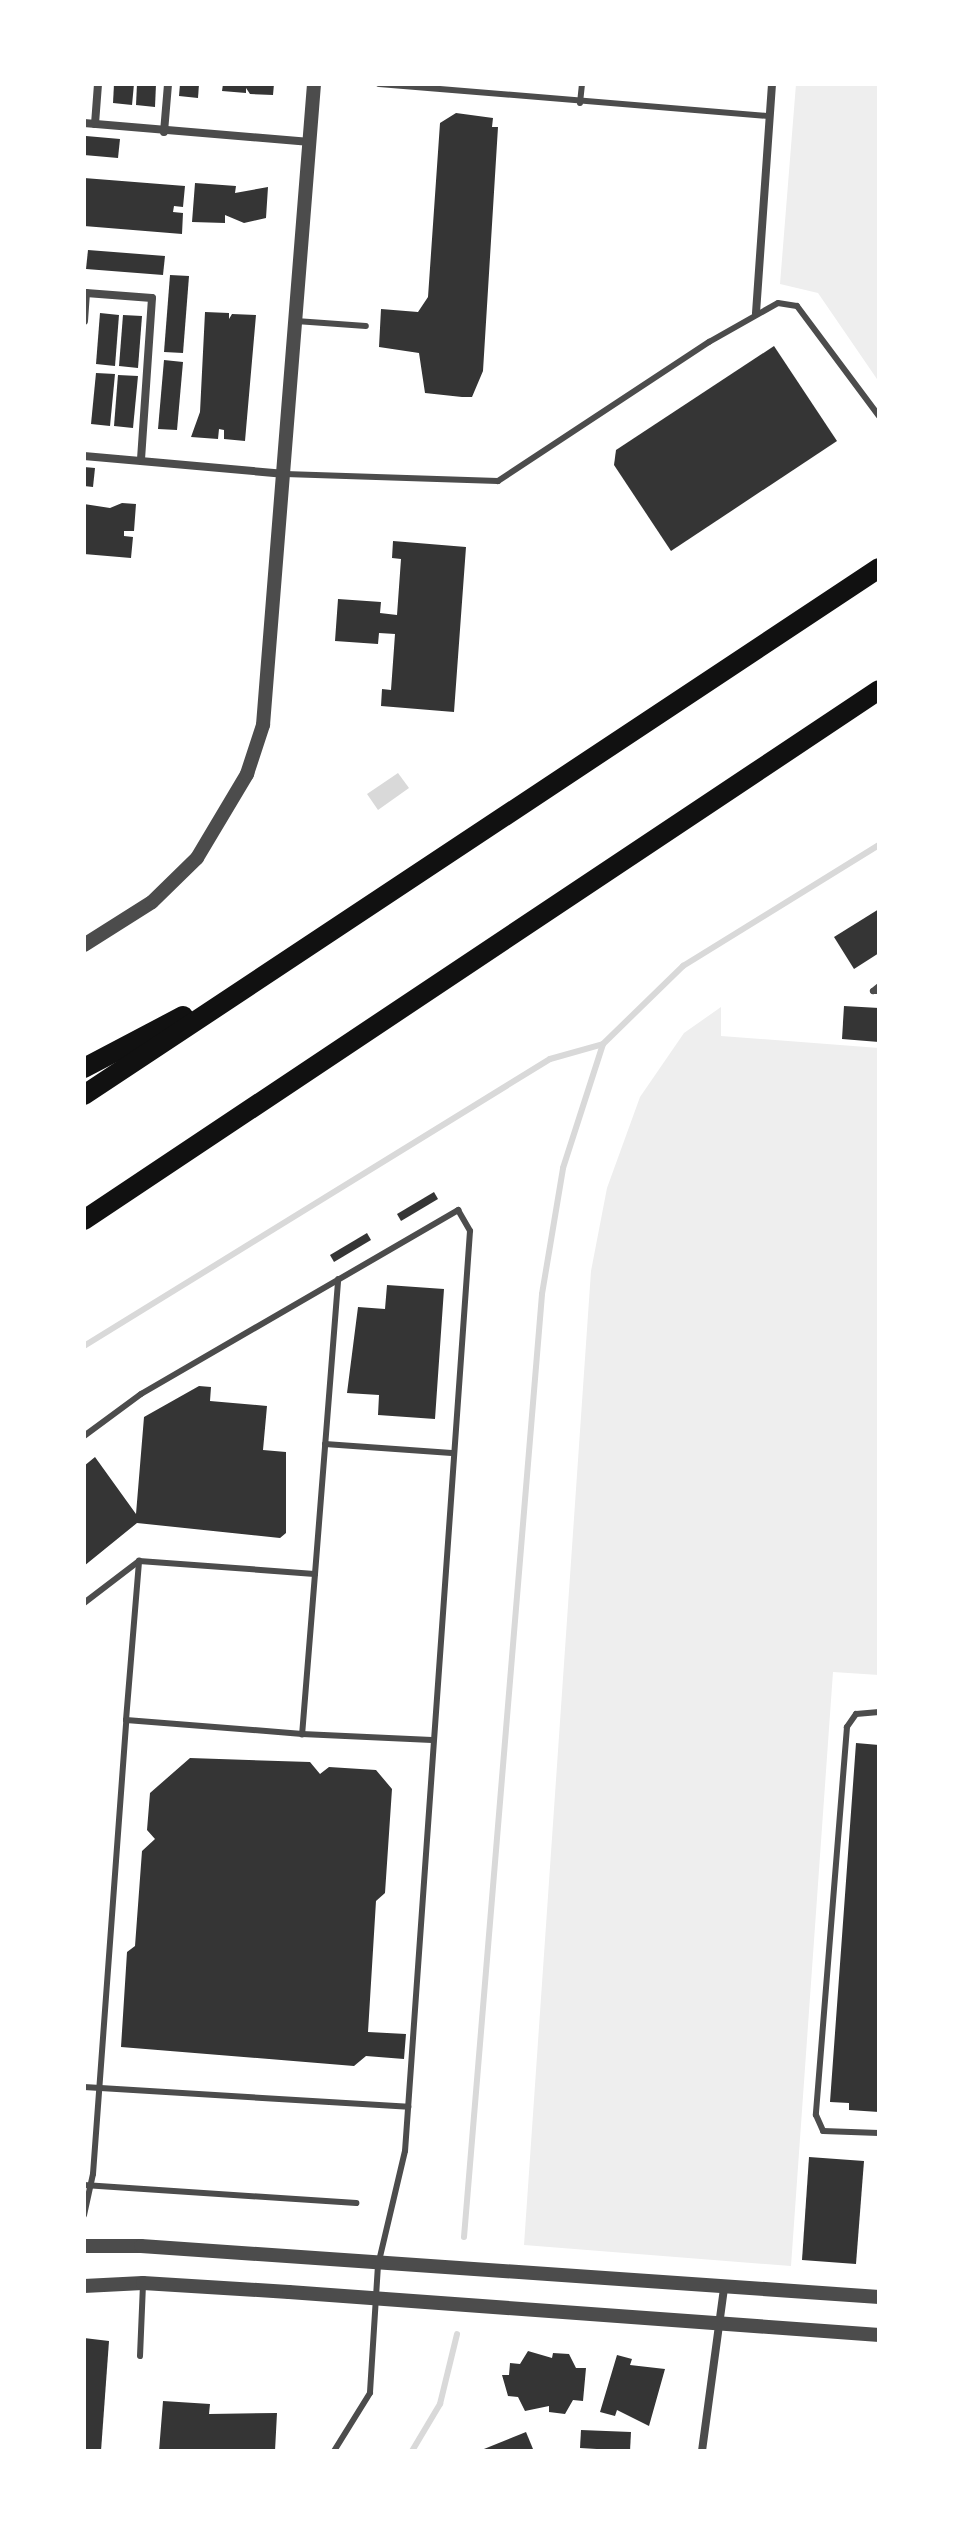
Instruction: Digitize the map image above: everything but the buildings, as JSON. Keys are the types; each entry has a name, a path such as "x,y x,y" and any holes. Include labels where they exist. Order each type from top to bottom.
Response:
{"highway":[{"path":"84,1095 879,568"},
{"path":"84,1220 879,690"},
{"path":"84,1068 272,970"}],"street":[{"path":"95,124 98,84"},
{"path":"164,132 168,84"},
{"path":"84,945 152,902 197,858 247,774 263,725 314,84"},
{"path":"756,313 772,84"},
{"path":"84,123 310,142"},
{"path":"84,321 86,293 152,298 141,461"},
{"path":"84,456 285,474"},
{"path":"84,2246 141,2246 378,2265 879,2297"},
{"path":"84,2286 143,2283 879,2335"},
{"path":"702,2451 724,2288"}],"lane":[{"path":"379,84 580,103 770,116"},
{"path":"580,103 582,84"},
{"path":"285,474 358,481 498,481 756,313 778,303 797,306 879,416"},
{"path":"296,321 366,326"},
{"path":"84,1436 141,1394 458,1210 470,1231 405,2151 378,2265 370,2393 334,2451"},
{"path":"302,1734 338,1278"},
{"path":"325,1444 452,1453"},
{"path":"84,1603 139,1561 315,1574"},
{"path":"84,2215 99,2089 139,1561"},
{"path":"879,1712 856,1714 847,1727 816,2115 823,2131 879,2133"},
{"path":"126,1720 302,1734 432,1740"},
{"path":"84,2087 408,2107"},
{"path":"87,2185 356,2203"},
{"path":"140,2356 143,2283"}],"shaded area":[{"path":"796,84 879,84 879,382 818,293 780,284"},
{"path":"398,773 409,788 378,810 367,794"},
{"path":"721,1007 721,1036 879,1048 879,1675 833,1672 791,2266 524,2245 591,1271 607,1188 640,1097 684,1033"}],"waterway":[{"path":"464,2237 542,1294 563,1168 603,1044 683,966 879,845"},
{"path":"84,1346 550,1059 603,1044"},
{"path":"412,2451 440,2404 457,2334"}]}
